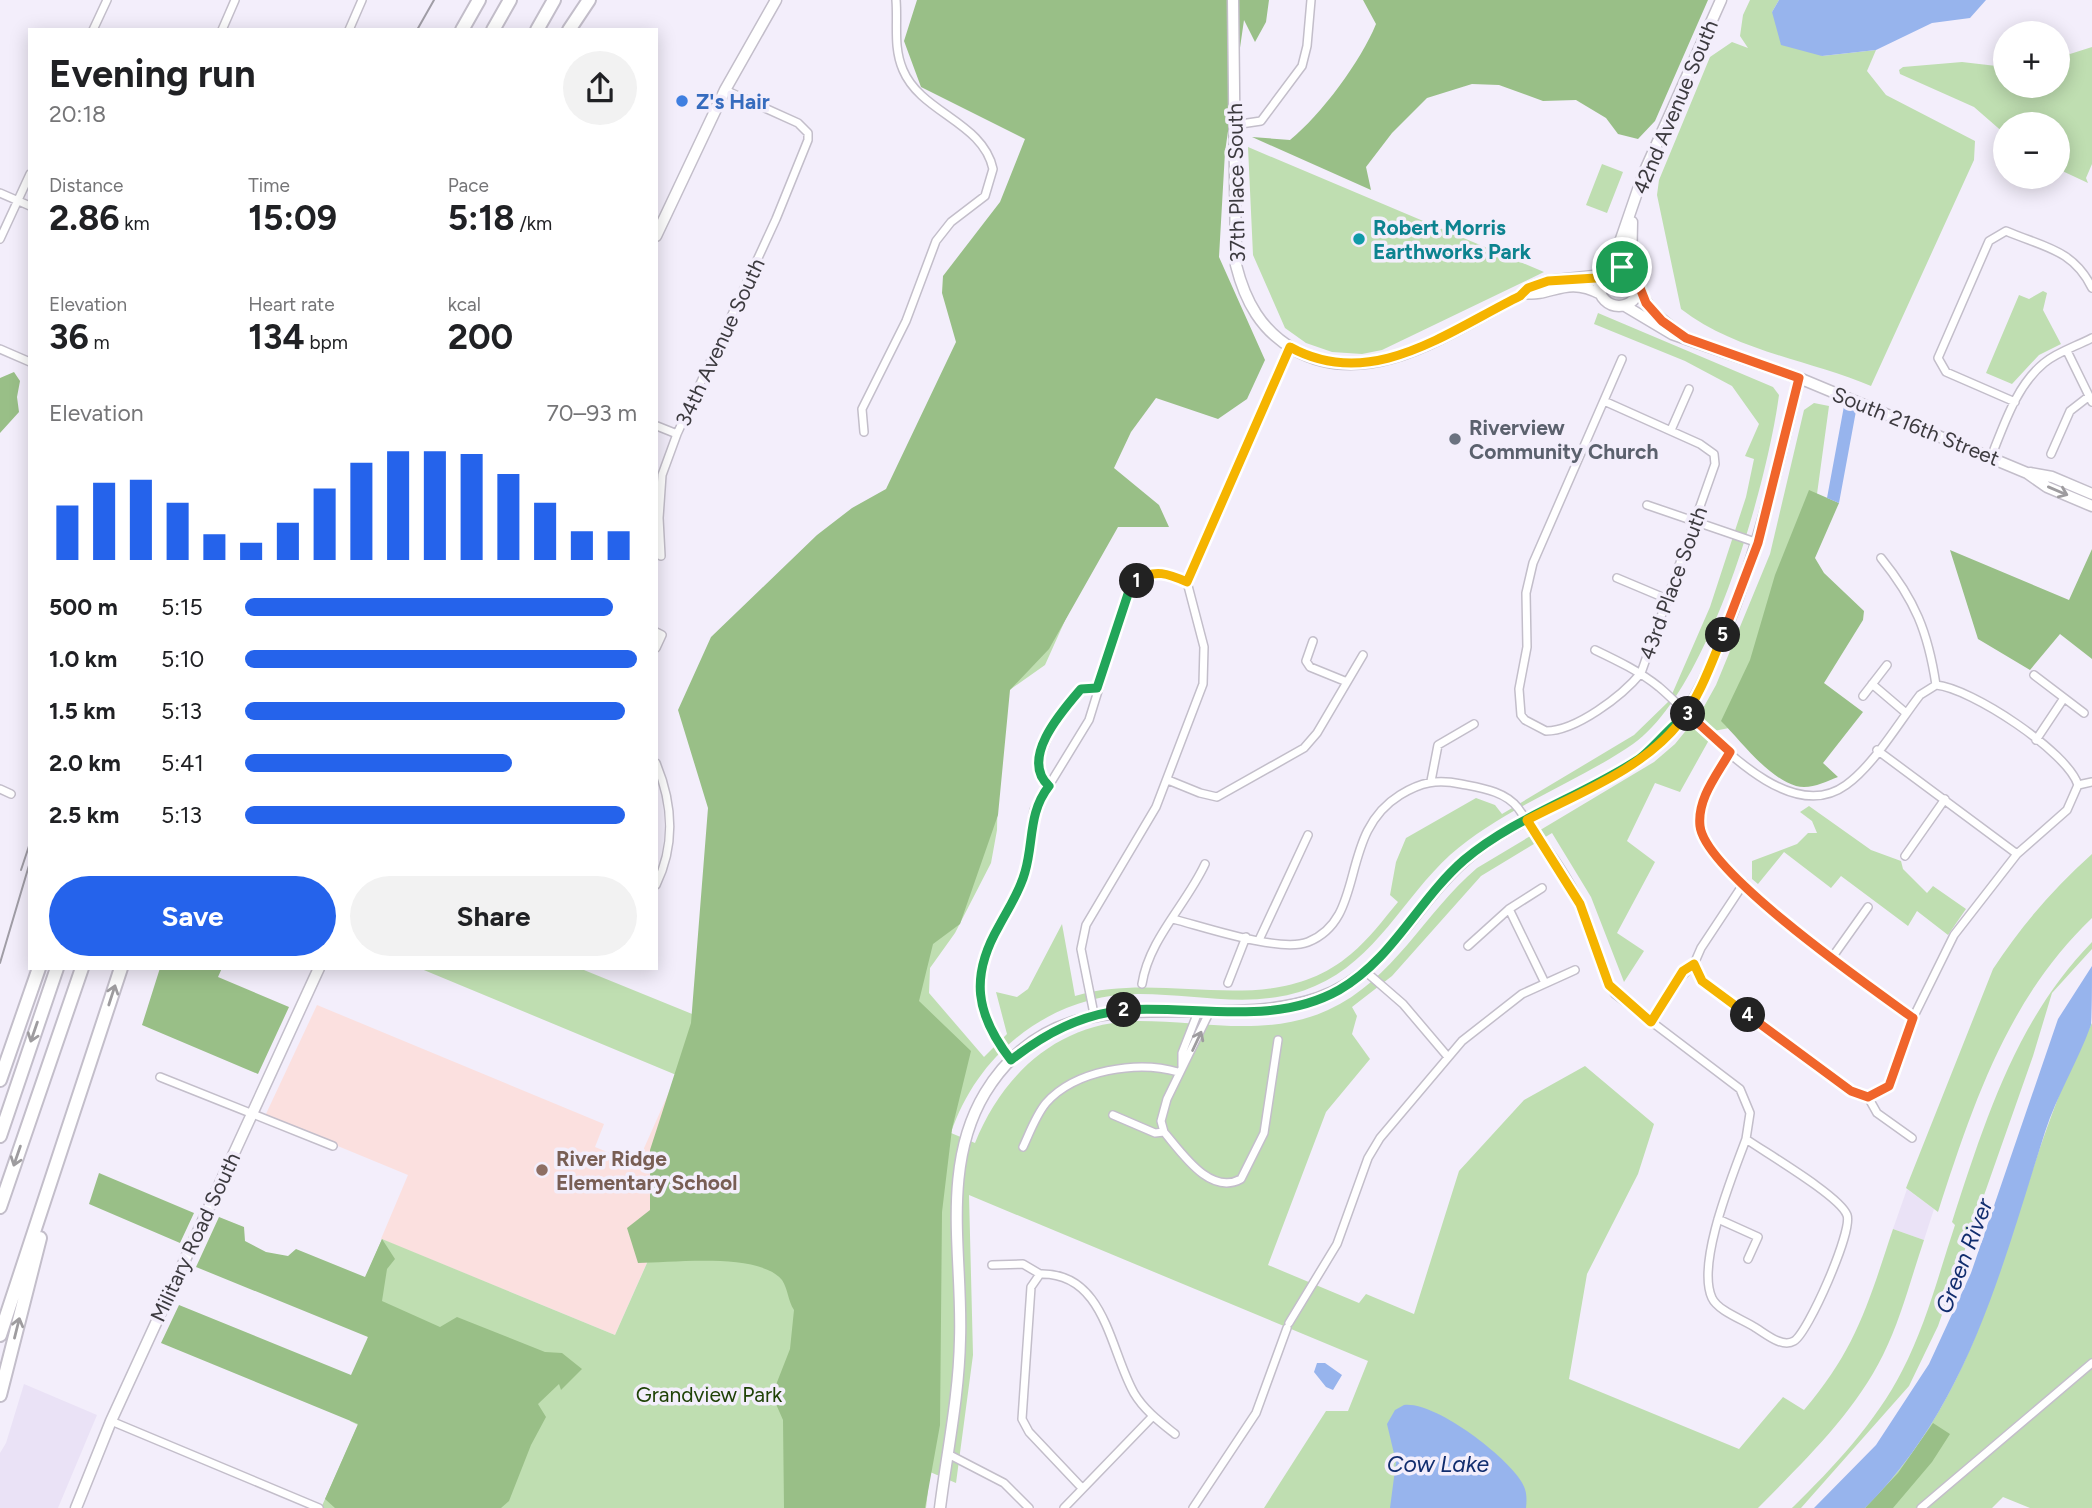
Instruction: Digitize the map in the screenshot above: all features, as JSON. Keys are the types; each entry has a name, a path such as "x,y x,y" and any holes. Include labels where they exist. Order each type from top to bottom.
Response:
{"highway":[{"path":"463,28 479,0"},
{"path":"494,28 510,0"},
{"path":"538,28 554,0"},
{"path":"570,28 589,0"},
{"path":"0,1080 38,970"},
{"path":"0,1136 56,970"},
{"path":"0,1208 81,970"},
{"path":"0,1335 120,970"},
{"path":"0,1395 67,1129"}],"street":[{"path":"94,28 107,0"},
{"path":"223,28 235,0"},
{"path":"350,28 362,0"},
{"path":"658,232 725,90 776,0"},
{"path":"864,432 862,409 906,321 936,241 951,222 985,195 993,169 982,145 908,81 896,48 896,0"},
{"name":"37th Place South","path":"1233,0 1234,233 1241,285 1259,319 1290,347 1331,364 1378,362 1414,349 1525,293"},
{"path":"1234,125 1261,121 1297,74 1307,46 1311,0"},
{"name":"42nd Avenue South","path":"1611,268 1632,215 1643,175 1721,0"},
{"name":"34th Avenue South","path":"661,556 659,517 662,475 677,434 807,147 808,133 798,123 725,90"},
{"path":"0,239 28,178"},
{"path":"0,193 28,205"},
{"name":"42nd Avenue South","path":"1631,270 1632,215"},
{"path":"2015,402 1946,372 1940,366 1939,353 1989,241 1999,232 2006,230 2078,264 2092,288"},
{"path":"1622,267 1631,270 1637,277 1639,291 1634,300 1625,306 1609,304 1601,294 1589,289 1564,286 1525,293 1528,288 1548,281 1591,279 1603,275 1611,268 1622,267"},
{"path":"1601,294 1603,275"},
{"name":"South 216th Street","path":"1639,291 1653,312 1686,338"},
{"name":"South 216th Street","path":"1625,306 1661,330 1799,378 2027,472 2052,477 2092,494"},
{"path":"1990,457 2015,402 2040,367 2092,338"},
{"path":"1094,1014 1081,948 1086,925 1093,908 1145,827 1168,780 1200,693 1205,673 1204,647 1187,582 1290,347"},
{"path":"0,349 28,361"},
{"path":"2051,454 2070,411 2090,399 2067,351"},
{"path":"1622,359 1604,401 1671,430 1689,389"},
{"path":"940,1508 960,1341 959,1161 979,1103 1011,1060 1045,1035 1094,1014 1139,1010 1204,1013 1259,1011 1292,1005 1338,990 1366,971 1396,941 1461,863 1491,841 1637,760 1664,739 1686,713 1703,684 1758,543 1799,378"},
{"name":"43rd Place South","path":"1604,401 1529,577 1526,593 1527,648 1519,703 1521,715 1535,727 1553,731 1571,726 1619,695 1641,673 1714,471 1714,454 1671,430"},
{"path":"658,426 677,434"},
{"name":"South 216th Street","path":"2027,472 2047,487 2092,506"},
{"path":"1647,505 1758,543"},
{"path":"1881,558 1916,608 1929,646 1937,685"},
{"path":"1011,1060 996,1040 984,1013 980,993 981,968 991,939 1024,878 1034,810 1085,728 1128,594 1136,581 1150,573 1166,573 1187,582"},
{"path":"1617,578 1667,599"},
{"path":"1313,641 1306,661 1310,667 1347,682"},
{"path":"1595,650 1641,673 1730,752 1774,786 1793,794 1816,797 1847,785 1920,695 1937,685 1956,689 1973,698 2036,740 2066,763 2078,785"},
{"path":"1168,780 1207,796 1224,795 1260,770 1304,748 1317,733 1363,655"},
{"path":"1863,696 1887,665"},
{"path":"2034,675 2084,713"},
{"path":"1872,684 1906,713"},
{"path":"1049,786 1042,779 1037,765 1053,723 1081,689 1097,688"},
{"path":"2036,740 2064,698"},
{"path":"1431,781 1438,745 1474,724"},
{"path":"1877,750 2017,854"},
{"path":"1730,752 1701,804 1700,828 1711,853 1831,958 1913,1018"},
{"path":"658,768 667,789 671,812 668,853 658,880"},
{"path":"1173,919 1284,947 1318,937 1344,906 1359,846 1376,814 1408,790 1431,781 1457,783 1506,797 1527,820 1580,904 1609,985 1651,1022 1740,1089 1750,1113 1746,1139 1711,1246 1710,1289 1714,1301 1775,1339 1790,1342 1796,1340 1836,1262 1847,1228 1847,1216 1832,1198 1746,1139"},
{"path":"2078,785 2092,782"},
{"path":"1868,1097 1889,1086 1913,1018 1949,943 2017,854 2067,810 2078,785"},
{"path":"0,789 12,794"},
{"path":"1905,856 1945,799"},
{"path":"1259,940 1308,835"},
{"path":"1143,985 1152,951 1205,864"},
{"path":"1651,1022 1683,971 1694,964 1701,948 1744,883"},
{"path":"1468,946 1509,909 1542,888"},
{"path":"1831,958 1868,907"},
{"path":"1509,909 1545,983"},
{"path":"1228,983 1245,937"},
{"path":"1694,964 1702,981 1851,1091 1868,1097 1877,1113 1912,1138"},
{"name":"Military Road South","path":"76,1508 111,1421 318,970"},
{"path":"1193,1508 1256,1413 1288,1325 1337,1244 1373,1149 1462,1041 1516,999 1575,970"},
{"path":"1366,971 1403,1004 1448,1057"},
{"path":"1204,1013 1182,1053 1180,1069 1164,1109 1164,1132 1207,1177 1226,1184 1241,1179 1264,1133 1278,1040"},
{"path":"1023,1147 1047,1102 1073,1085 1103,1071 1122,1067 1180,1069"},
{"path":"160,1077 251,1116 333,1146"},
{"path":"1113,1115 1155,1133 1164,1132"},
{"path":"1718,1219 1758,1237 1748,1259"},
{"path":"992,1265 1023,1265 1040,1274 1070,1281 1095,1304 1108,1326 1123,1373 1134,1394 1153,1416 1175,1434"},
{"path":"1040,1274 1031,1287 1022,1419 1029,1432 1082,1488"},
{"path":"1921,1508 2092,1363"},
{"path":"1064,1508 1153,1416"},
{"path":"111,1421 319,1508"},
{"path":"948,1454 1004,1483 1029,1508"},
{"path":"1016,1508 1022,1499"}],"shaded area":[{"name":"River Ridge Elementary School","path":"317,1005 604,1124 595,1147 637,1164 677,1074 722,1093 615,1335 381,1239 408,1175 265,1116"},
{"path":"1907,1189 1934,1209 1924,1240 1893,1229"},
{"path":"24,1384 97,1415 58,1508 0,1508 0,1453 6,1443"}],"green space":[{"path":"917,0 1269,0 1266,22 1255,42 1244,20 1225,152 1219,257 1265,360 1247,399 1218,419 1156,398 1131,432 1114,468 1159,505 1169,527 1118,527 1049,649 1010,690 998,815 960,924 933,944 919,1001 971,1051 952,1129 942,1212 940,1425 925,1508 784,1508 783,1420 772,1395 790,1349 794,1310 782,1280 771,1271 736,1262 638,1263 627,1228 650,1210 650,1150 691,1023 708,808 678,710 711,637 817,535 852,508 886,489 956,342 942,293 943,276 1000,202 1025,139 921,87 904,41"},
{"path":"1363,0 1708,0 1655,121 1638,139 1618,134 1606,118 1576,100 1543,101 1499,85 1472,84 1427,98 1392,133 1366,167 1371,190 1252,137 1290,140 1327,102 1361,54 1376,24"},
{"path":"1750,0 1779,0 1772,12 1822,56 1876,50 1867,71 1886,95 1975,141 1974,160 1871,386 1749,345 1702,323 1681,309 1657,195 1659,180 1710,57 1732,42 1748,48 1740,36 1743,15"},
{"path":"2092,47 2092,164 2086,178 2088,183 2070,175 2070,112 1993,112 1993,124 1974,107 1900,74 1899,70 1903,67 1962,62 1993,66 1993,98 2070,98 2070,54"},
{"name":"Robert Morris Earthworks Park","path":"1248,147 1544,272 1382,350 1362,354 1332,352 1306,343 1285,328 1253,255"},
{"path":"1602,164 1623,172 1607,213 1586,205"},
{"path":"2043,291 2047,293 2043,310 2061,344 2039,355 2012,384 1986,373 2019,295 2029,299"},
{"name":"Grandview Park","path":"1598,313 1773,387 1779,395 1762,480 1730,583 1686,680 1661,717 1633,744 1471,838 1433,872 1372,944 1336,975 1294,994 1272,998 1251,1000 1140,994 1108,996 1078,1004 1049,1016 1023,1033 1000,1053 963,1104 951,1133 975,1143 1001,1094 1018,1074 1060,1041 1084,1030 1110,1023 1139,1021 1258,1026 1305,1019 1328,1010 1351,997 1390,964 1477,868 1654,762 1675,744 1701,712 1716,685 1770,554 1804,410 1814,403 1829,406 1817,494 1734,727 1714,731 1680,792 1655,783 1627,841 1655,862 1617,933 1644,951 1624,982 1591,897 1552,833 1481,876 1392,976 1352,1007 1357,1016 1352,1034 1370,1059 1326,1112 1268,1265 1359,1303 1366,1294 1414,1314 1459,1171 1524,1100 1585,1066 1654,1124 1638,1174 1587,1274 1569,1379 1739,1449 1783,1397 1804,1410 1822,1388 1859,1325 1893,1229 1924,1240 1895,1327 1871,1377 1843,1417 1758,1508 1264,1508 1326,1411 1348,1411 1368,1361 969,1195 973,1355 956,1483 930,1472 926,1508 321,1508 358,1425 350,1421 368,1338 356,1300 382,1239 615,1335 722,1094 424,970 584,970 702,1018 1107,527 1045,665 1008,691 999,746 997,830 991,863 955,933 930,968 929,993 984,1057 1007,1034 996,992 1017,997 1028,989 1062,924 1075,996 1110,989 1253,990 1287,985 1320,974 1351,954 1398,902 1390,895 1396,862 1406,838 1476,798 1495,805 1502,814 1634,735 1669,701 1710,607 1746,497 1754,459 1745,456 1759,424 1732,386 1685,361 1594,324"},
{"path":"14,372 20,381 17,397 19,412 0,433 0,378"},
{"path":"1809,490 1839,503 1815,558 1824,573 1864,611 1863,620 1824,683 1863,712 1823,763 1838,777 1817,785 1801,787 1785,781 1765,767 1721,721 1750,660 1775,575"},
{"path":"2092,549 2092,659 2060,634 2030,670 1978,639 1950,550 2069,600"},
{"path":"1809,806 1871,850 1901,861 1903,869 1927,893 1933,886 1966,909 1948,935 1917,911 1908,926 1841,876 1831,888 1784,852 1758,884 1752,879 1752,861 1797,844 1808,833 1817,833 1812,821 1800,812"},
{"path":"2092,854 2092,918 2037,982 1997,1054 1965,1132 1938,1212 1906,1188 1993,969 2039,908"},
{"path":"2092,942 2092,949 2052,993 2033,1056 1938,1326 1909,1386 1801,1508 1792,1508 1853,1444 1880,1408 1902,1371 1925,1317 1955,1225 1952,1222 1964,1184 2006,1073 2043,1004"},
{"path":"159,970 221,970 218,977 289,1007 258,1074 142,1025"},
{"path":"2092,1023 2092,1508 2030,1508 2003,1497 1992,1508 1865,1508 1911,1454 1947,1397 1975,1337 2063,1085"},
{"path":"99,1173 194,1213 180,1243 89,1204"},
{"path":"219,1217 244,1227 245,1241 266,1252 288,1256 296,1249 365,1277 382,1239 395,1259 387,1269 382,1301 440,1327 457,1317 545,1352 562,1353 582,1369 561,1390 559,1384 538,1404 546,1417 531,1445 509,1501 501,1508 335,1508 325,1499 358,1424 161,1343 179,1305 351,1375 368,1337 196,1267"},
{"path":"1933,1423 1950,1434 1932,1462 1893,1508 1865,1508 1898,1473"}],"water":[{"path":"1779,0 1986,0 1970,18 1932,23 1876,50 1822,56 1781,45 1772,12"},
{"path":"1844,406 1856,411 1839,503 1827,498"},
{"path":"2092,966 2091,1025 2050,1118 1997,1283 1956,1379 1931,1425 1901,1468 1865,1508 1814,1508 1876,1445 1929,1364 1971,1273 2058,1019"},
{"path":"1317,1363 1325,1363 1342,1375 1333,1390 1326,1387 1314,1372"},
{"name":"Cow Lake","path":"1404,1405 1433,1412 1486,1445 1521,1481 1526,1494 1526,1508 1390,1508 1396,1462 1387,1424 1395,1410"}],"tram line":[{"path":"418,28 434,0"},
{"path":"21,870 28,849"},
{"path":"0,963 28,869"}],"place":[{"name":"Z's Hair","path":"682,101"},
{"name":"Robert Morris Earthworks Park","path":"1359,239"},
{"name":"Riverview Community Church","path":"1455,439"},
{"name":"River Ridge Elementary School","path":"542,1170"}],"route":[{"path":"1622,267 1611,268 1596,278 1548,281 1528,288 1520,296 1414,349 1378,362 1361,365 1331,364 1306,356 1290,347 1187,582 1166,573 1150,573 1136,581 1128,594 1097,688 1081,689 1056,718 1047,736 1037,765 1038,773 1049,786 1034,810 1024,878 991,939 979,982 984,1013 996,1040 1011,1060 1034,1041 1094,1014 1150,1009 1209,1013 1259,1011 1283,1008 1338,990 1381,957 1444,881 1475,851 1527,820 1623,769 1637,760 1651,751 1686,713 1730,752 1701,804 1700,828 1711,853 1808,942 1913,1018 1889,1086 1868,1097 1851,1091 1702,981 1694,964 1683,971 1651,1022 1609,985 1580,904 1527,820 1575,795 1623,769 1637,760 1651,751 1680,722 1686,713 1703,684 1758,543 1799,378 1686,338 1653,312 1641,297 1637,277 1631,270 1622,267"}],"water label":[{"name":"Green River","path":"1964,1256"}]}
